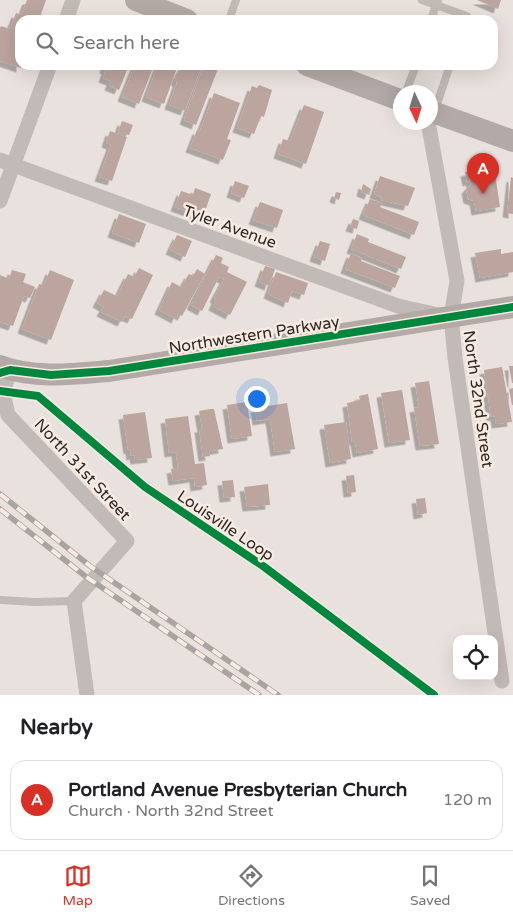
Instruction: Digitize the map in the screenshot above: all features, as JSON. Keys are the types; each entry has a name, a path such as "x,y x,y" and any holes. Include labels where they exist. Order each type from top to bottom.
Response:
{"street":[{"path":"68,15 73,0"},
{"path":"141,1 175,15"},
{"path":"0,201 7,162 48,70"},
{"path":"320,70 393,97"},
{"path":"438,117 513,141"},
{"name":"North 32nd Street","path":"433,130 457,281 451,317 456,368 502,681"},
{"name":"Tyler Avenue","path":"7,162 398,306 451,317"},
{"name":"Northwestern Parkway","path":"5,368 51,375 109,371 513,307"},
{"name":"North 31st Street","path":"5,368 3,392 8,415 127,541 74,601"},
{"path":"74,601 87,695"}],"lane":[{"path":"231,15 236,0"},
{"path":"422,0 437,3 465,15"},
{"path":"433,15 437,3"},
{"path":"409,85 414,70"},
{"path":"438,97 448,70"},
{"path":"0,600 34,602 74,601"}],"building":[{"path":"27,0 46,0 41,15 21,15"},
{"path":"477,0 501,0 498,9"},
{"path":"15,16 15,66 0,61 0,28 1,26 10,29"},
{"path":"106,70 127,70 119,90 109,86 111,81 103,78"},
{"path":"133,70 152,70 139,104 122,97"},
{"path":"156,70 176,70 164,104 146,97"},
{"path":"180,70 200,70 185,111 169,105 177,83 175,79"},
{"path":"202,70 218,70 196,125 184,120"},
{"path":"259,85 272,90 264,117 261,116 254,134 237,128 252,86 257,88"},
{"path":"214,93 240,103 227,139 231,140 223,160 190,148 197,130 200,131"},
{"path":"304,105 324,112 306,164 278,154 283,139 290,141"},
{"path":"122,121 133,125 129,135 118,132"},
{"path":"110,131 127,137 112,181 99,177 111,145 106,143"},
{"path":"494,167 500,207 476,211 474,201 468,199 466,189 471,184 470,181 467,182 465,172"},
{"path":"380,176 415,188 408,206 381,200 382,197 374,194"},
{"path":"511,177 513,178 513,214 507,213"},
{"path":"235,181 249,186 244,198 231,193"},
{"path":"363,184 371,189 369,195 361,192"},
{"path":"195,188 211,194 203,217 175,207 181,191 193,195"},
{"path":"336,192 341,193 339,200 334,198"},
{"path":"370,199 382,203 380,207 419,222 414,235 363,215"},
{"path":"260,202 283,210 277,228 253,220"},
{"path":"119,214 146,224 139,243 112,233"},
{"path":"353,219 359,221 357,229 350,227"},
{"path":"357,234 369,239 368,242 406,257 401,269 351,249"},
{"path":"177,235 192,241 185,257 170,250"},
{"path":"320,241 330,244 325,261 314,257"},
{"path":"501,249 501,254 513,252 513,272 480,278 475,253"},
{"path":"351,253 362,258 361,261 400,276 395,288 345,269"},
{"path":"216,255 223,258 221,263 229,267 227,272 247,282 230,315 213,306 216,299 214,298 224,279 219,277 202,311 191,305"},
{"path":"265,266 275,269 269,286 259,282"},
{"path":"139,268 153,275 132,319 125,316 122,322 101,312 104,307 97,303 104,290 117,296 128,274 134,277"},
{"path":"197,269 205,274 182,316 178,314 176,319 159,310 172,282 181,287 189,274 193,276"},
{"path":"12,270 26,274 23,282 35,287 30,298 24,296 13,326 0,322 0,275 9,279"},
{"path":"50,270 74,280 51,340 22,329 39,284 44,285"},
{"path":"276,272 308,283 304,295 292,291 288,303 268,294"},
{"path":"509,366 513,366 513,383 512,383"},
{"path":"502,367 512,422 496,424 495,416 491,417 484,370"},
{"path":"429,381 439,444 420,446 414,408 419,407 415,383"},
{"path":"513,388 513,405 512,405 509,389"},
{"path":"402,390 410,440 389,443 381,393"},
{"path":"368,394 378,449 357,453 355,441 352,442 347,403 360,400 359,396"},
{"path":"247,402 252,436 232,439 227,405"},
{"path":"287,403 295,449 275,452 270,419 257,421 255,408"},
{"path":"214,409 223,449 209,451 210,456 203,457 199,428 202,428 199,411"},
{"path":"145,412 152,458 135,460 134,455 131,456 130,449 128,450 123,415"},
{"path":"188,416 195,464 204,463 207,485 195,487 194,478 173,481 171,469 178,468 176,452 169,453 165,419"},
{"path":"346,422 351,459 330,463 324,425"},
{"path":"354,475 356,492 348,493 346,476"},
{"path":"233,480 235,497 224,498 222,481"},
{"path":"268,484 270,505 247,507 244,487"},
{"path":"425,498 427,513 418,515 416,499"}],"railway":[{"path":"0,494 90,566 278,695"},
{"path":"0,509 85,576 259,695"}],"cycle path":[{"path":"0,373 10,370 51,375 109,371 513,307"},
{"name":"Louisville Loop","path":"0,391 38,396 145,487 263,566 434,695"}],"place":[{"name":"Portland Avenue Presbyterian Church","path":"483,194"}]}
